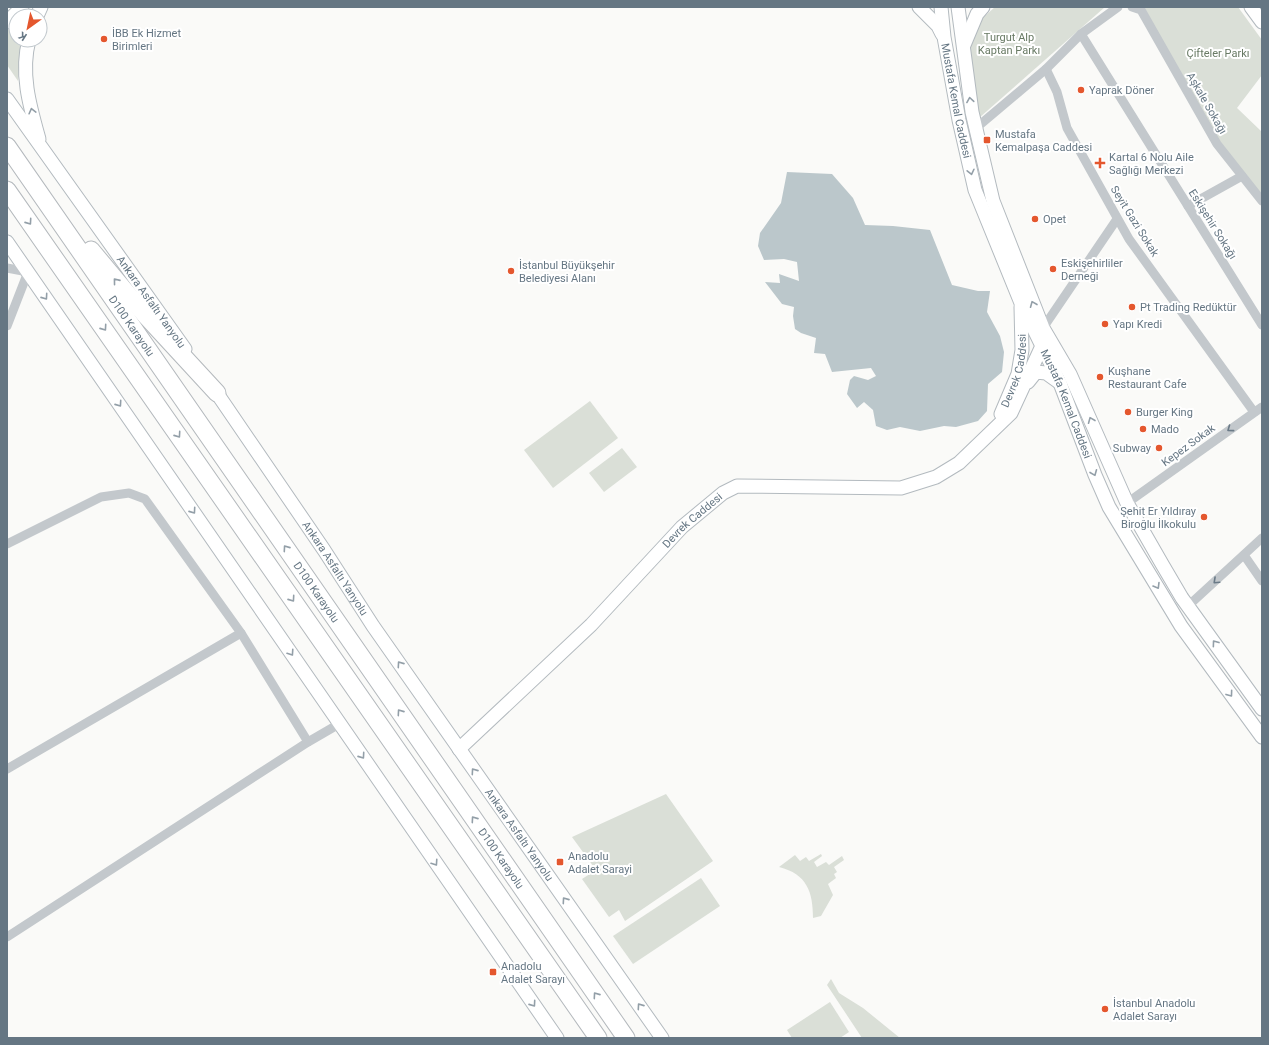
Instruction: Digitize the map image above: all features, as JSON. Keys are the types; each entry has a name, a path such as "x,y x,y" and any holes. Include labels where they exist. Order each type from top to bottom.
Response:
{"highway":[{"path":"9,149 146,316 217,393"},
{"name":"D100 Karayolu","path":"9,149 626,1038"},
{"name":"D100 Karayolu","path":"7,190 598,1038"}],"street":[{"path":"7,22 22,7"},
{"path":"919,7 938,26 944,37"},
{"name":"Mustafa Kemal Caddesi","path":"941,7 944,37 959,120 975,190 1021,303 1060,383 1095,475 1110,507 1181,626 1262,737"},
{"name":"Mustafa Kemal Caddesi","path":"958,7 976,128 993,201 1043,328 1070,374 1127,503 1188,606 1262,709"},
{"path":"963,48 971,26 983,7"},
{"path":"976,128 1046,69 1081,34 1118,7"},
{"name":"Aşkale Sokağı","path":"1132,7 1141,10 1217,144 1262,201"},
{"path":"1251,7 1262,22"},
{"name":"Eskişehir Sokağı","path":"1081,34 1262,325"},
{"path":"27,48 24,71 28,95 41,149"},
{"name":"Seyit Gazi Sokak","path":"1046,69 1057,92 1067,128 1129,239 1258,409"},
{"name":"Ankara Asfaltı Yanyolu","path":"7,99 41,149 217,393 324,550 373,626 662,1038"},
{"path":"1188,206 1242,176"},
{"path":"1043,328 1117,219"},
{"path":"7,242 557,1038"},
{"path":"7,268 28,272"},
{"path":"7,326 28,272"},
{"name":"Devrek Caddesi","path":"991,434 1018,374 1022,350 1021,303"},
{"name":"Devrek Caddesi","path":"459,749 591,626 682,527 723,492 737,486 901,488 936,477 953,467 991,434 1011,413 1042,346 1043,328"},
{"name":"Devrek Caddesi","path":"1024,386 1036,372 1046,373 1060,383"},
{"name":"Kepez Sokak","path":"1127,503 1258,409"},
{"path":"7,544 102,497 129,494 145,499 241,633 308,742"},
{"path":"1188,606 1262,538"},
{"path":"1244,555 1262,581"},
{"path":"7,769 241,633"},
{"path":"7,937 308,742 339,724"}],"green space":[{"name":"Turgut Alp Kaptan Parkı","path":"995,7 1105,7 979,118 965,61 978,22"},
{"name":"Çifteler Parkı","path":"1141,7 1238,7 1262,40 1262,75 1237,108 1261,131 1262,130 1262,195 1218,141"},
{"path":"7,30 8,48 20,48 18,81 7,65"},
{"path":"590,401 618,438 553,488 524,450"},
{"path":"622,448 637,467 604,492 589,473"},
{"path":"666,794 713,861 625,921 619,910 609,917 582,879 596,870 572,837"},
{"path":"821,854 822,856 814,862 817,867 826,862 829,865 842,856 844,860 834,867 837,872 834,874 836,878 828,884 833,895 821,916 813,918 810,892 802,879 796,874 779,867 795,855 800,861 806,857 809,861"},
{"path":"701,878 720,906 633,964 613,936"},
{"path":"831,979 839,993 863,1008 900,1038 862,1038 827,985"},
{"path":"830,1002 849,1032 840,1038 792,1038 787,1030"}],"shaded area":[{"path":"787,172 832,174 853,198 865,225 930,230 952,285 978,291 990,291 987,312 1000,336 1004,352 1002,372 988,384 987,411 978,421 956,427 944,426 920,431 900,427 887,430 876,426 873,410 864,402 857,408 847,394 850,380 854,376 868,380 876,376 871,368 832,372 825,354 814,353 816,338 801,333 795,329 793,316 794,307 782,304 765,282 780,283 779,274 799,281 797,262 784,259 764,260 758,246 760,233 781,203"}],"place":[{"name":"İBB Ek Hizmet Birimleri","path":"104,39"},
{"name":"Yaprak Döner","path":"1081,90"},
{"name":"Mustafa Kemalpaşa Caddesi","path":"987,140"},
{"name":"Kartal 6 Nolu Aile Sağlığı Merkezi","path":"1100,163"},
{"name":"Opet","path":"1035,219"},
{"name":"Eskişehirliler Derneği","path":"1053,269"},
{"name":"İstanbul Büyükşehir Belediyesi Alanı","path":"511,271"},
{"name":"Pt Trading Redüktür","path":"1132,307"},
{"name":"Yapı Kredi","path":"1105,324"},
{"name":"Kuşhane Restaurant Cafe","path":"1100,377"},
{"name":"Burger King","path":"1128,412"},
{"name":"Mado","path":"1143,429"},
{"name":"Subway","path":"1159,448"},
{"name":"Şehit Er Yıldıray Biroğlu İlkokulu","path":"1204,517"},
{"name":"Anadolu Adalet Sarayi","path":"560,862"},
{"name":"Anadolu Adalet Sarayı","path":"493,972"},
{"name":"İstanbul Anadolu Adalet Sarayı","path":"1105,1009"}]}
